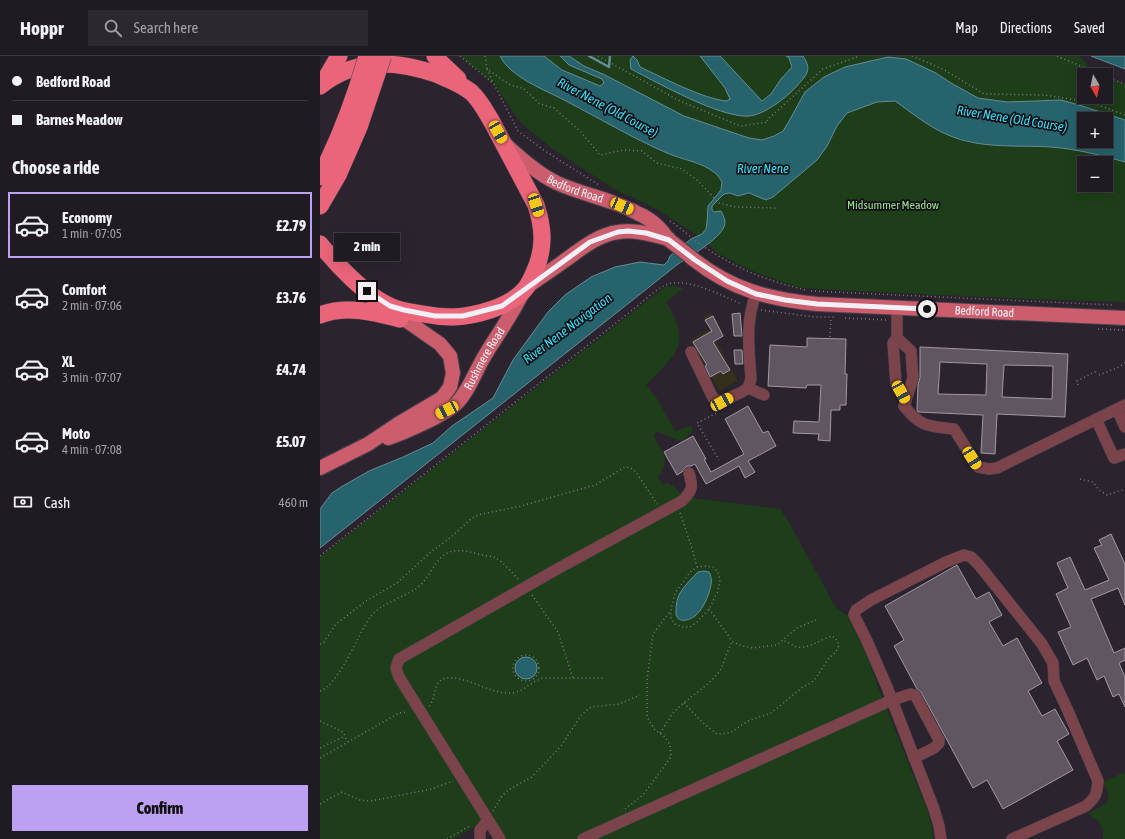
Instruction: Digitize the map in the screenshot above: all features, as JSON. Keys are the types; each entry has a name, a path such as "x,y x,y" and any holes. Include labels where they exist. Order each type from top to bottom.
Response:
{"highway":[{"path":"321,86 339,56"},
{"path":"320,177 343,126 359,84 367,56"},
{"path":"320,206 338,175 359,127 383,56"},
{"path":"320,315 327,312 343,310 363,310 435,328 463,328 482,322 525,289 531,280 542,250 543,236 541,220 536,205 519,175 505,143 485,109 471,92 435,56"},
{"path":"321,86 355,68 370,64 398,64 422,69 457,83 471,92"},
{"path":"320,244 350,277 376,298 390,306 418,313 452,317 463,316 502,306"}],"main road":[{"name":"Bedford Road","path":"505,143 536,171 556,183 636,212 657,226 673,242 695,260 727,281 756,294 785,300 817,304 1125,318"},
{"name":"Bedford Road","path":"525,289 590,242 604,236 628,231 646,233 673,242"},
{"name":"Rushmere Road","path":"368,444 398,435 447,410 456,403 472,381 483,358 516,308 525,289"},
{"name":"Rushmere Road","path":"320,468 368,444 442,398 450,387 453,374 450,356 440,344 390,306"}],"lane":[{"path":"691,352 713,398 722,402 748,388 751,379 748,323 756,294"},
{"path":"897,307 897,338 893,343 896,384 906,401"},
{"path":"897,338 911,351 912,378 904,406 913,418 927,426 954,429 978,467 989,469 996,468 1121,407 1125,426"},
{"path":"748,388 764,394"},
{"path":"1096,419 1114,458 1125,454"},
{"path":"500,839 399,677 396,668 399,660 526,587 682,501 691,492 692,482 689,473"},
{"path":"941,839 939,826 892,700 867,641 854,615 856,610 871,600 946,562 964,555 971,557 979,565 1042,644 1053,663 1054,681 1098,781 1098,792 1094,799 1086,806 1012,839"},
{"path":"583,839 892,700 911,694 915,696 939,740 939,743 934,748 914,758"},
{"path":"480,839 480,830 488,820"}],"path":[{"path":"460,56 494,84"},
{"path":"485,56 487,69 518,131 545,151 603,188"},
{"path":"598,56 680,101 740,126 768,122 768,120 823,69 860,56"},
{"path":"912,56 943,69 984,94 1044,95 1090,102 1125,115"},
{"path":"1057,56 1085,68"},
{"path":"487,69 510,85 523,88 540,104 554,108 581,132 600,155 624,150 642,151 657,163 682,169 697,180 719,203 736,207 776,208"},
{"path":"1113,80 1125,84"},
{"path":"668,220 708,250 736,267 785,286 808,291 1117,305"},
{"path":"320,556 667,284 680,283 694,285 751,308"},
{"path":"830,337 832,317"},
{"path":"1099,375 1125,363"},
{"path":"1078,385 1077,381 1098,371"},
{"path":"717,410 717,413 698,423 719,460"},
{"path":"320,644 324,642 336,624 366,601 397,583 432,551 450,538 469,520 478,515 521,506 595,485 625,467 631,468 636,472 662,512"},
{"path":"1080,479 1093,482 1099,490 1108,496 1125,489"},
{"path":"674,505 682,516 697,567"},
{"path":"320,691 328,686 335,677 350,654 370,617 378,610 412,592 421,585 444,555 452,551 459,550 494,557 526,587 556,627 574,678"},
{"path":"697,567 713,567 718,572 720,580 718,591 709,609 697,622 690,627 682,627 675,624 671,619 671,610 675,593 691,571 697,567"},
{"path":"709,609 732,640 742,646 753,648 777,645 797,628 816,620"},
{"path":"612,826 616,818 627,807 643,795 671,757 670,745 665,737 655,730 647,717 647,680 653,634 671,610"},
{"path":"684,703 703,723 717,734 730,733 748,721 771,713 803,687 811,683 829,658 836,652 839,645 836,639 832,636 824,638 806,647 796,646 782,640"},
{"path":"660,733 664,724 673,713 709,683 720,671 732,640"},
{"path":"320,758 399,713 420,710 431,704 436,685 442,679 457,678 502,692 511,693 522,690 533,681 538,674 539,665 538,661 530,655 521,655 515,661 513,669 516,677 523,681 533,681 548,677 603,678"},
{"path":"447,839 472,824 488,820 502,796 508,790 532,777 561,746 582,714 591,707 619,704 640,695"},
{"path":"320,721 341,731 347,742"},
{"path":"320,748 345,736"},
{"path":"320,804 342,792 360,800 371,802 432,789 463,778"}],"shaded area":[{"path":"711,312 725,336 716,341 738,381 719,391 690,340 709,329 703,317"}],"green space":[{"name":"Midsummer Meadow","path":"460,56 1080,56 1090,68 1077,68 1077,104 1113,104 1113,80 1125,84 1125,120 1113,116 1113,112 1100,112 1061,100 1007,102 978,98 936,73 906,59 888,57 845,67 824,77 805,92 783,131 762,140 720,194 750,194 756,196 817,160 827,146 837,126 847,113 877,102 895,101 934,128 960,139 999,146 1038,146 1060,148 1102,156 1077,156 1077,192 1113,192 1113,158 1116,159 1125,162 1125,302 983,297 796,287 750,270 717,253 703,239 658,210 633,197 619,192 553,149 521,123 494,84"},
{"path":"674,286 683,288 666,302 679,330 679,343 677,349 668,362 646,385 656,397 675,431 689,426 692,427 693,431 681,441 659,432 655,433 654,437 663,453 665,461 662,471 658,477 662,484 669,483 684,496 780,509 836,608 847,615 866,653 927,810 932,827 933,839 505,839 491,818 453,839 320,839 320,557 665,287"},
{"path":"1125,772 1125,839 1103,839 1100,823 1092,818 1089,813 1107,803 1109,796 1103,782"}],"water":[{"name":"River Nene","path":"500,56 544,56 562,70 600,86 604,83 602,79 569,65 560,56 569,56 584,66 605,75 684,116 749,138 762,140 783,131 805,92 824,77 845,67 888,57 906,59 936,73 978,98 1007,102 1061,100 1100,112 1077,112 1077,148 1113,148 1113,116 1125,120 1125,162 1113,159 1113,156 1100,156 1060,148 999,146 960,139 934,128 895,101 877,102 847,113 837,126 827,146 817,160 773,197 766,200 749,193 738,196 730,193 724,194 712,206 712,210 714,212 721,211 725,223 719,234 713,240 678,264 320,548 320,509 332,493 369,471 433,443 452,426 493,398 513,360 548,312 565,295 591,277 615,267 640,262 664,265 670,256 691,239 702,234 706,229 708,206 721,190 722,182 710,169 667,153 628,134 529,82 505,64"},
{"path":"633,56 637,60 640,67 671,82 705,96 726,101 730,99 725,88 700,56 720,56 762,101 771,94 781,79 792,67 789,58 786,56 803,56 808,65 808,69 805,76 787,96 775,105 756,115 750,116 723,112 707,106 631,69 630,60"},
{"path":"1091,56 1125,56 1125,69"},
{"path":"698,572 709,572 710,574 711,585 700,611 689,619 682,620 677,618 676,611 679,595 686,584"},
{"path":"522,657 530,657 537,664 537,672 530,679 522,679 515,672 515,664"}],"building":[{"path":"740,313 742,336 734,336 732,314"},
{"path":"713,316 723,336 713,342 730,370 723,374 721,371 710,377 705,366 707,365 693,342 712,331 705,320"},
{"path":"807,338 846,339 846,405 840,405 840,410 831,410 830,441 818,440 819,434 793,433 794,421 819,422 821,385 807,385 806,388 768,386 770,345 807,347"},
{"path":"920,347 1068,354 1065,417 997,414 995,454 981,453 983,415 918,412 918,384 920,378","holes":["940,362 987,364 986,395 938,394","1004,365 1053,366 1052,399 1002,397"]},
{"path":"734,350 742,350 743,364 735,364"},
{"path":"748,406 763,433 768,431 776,446 748,461 755,472 745,478 739,466 706,484 695,464 687,466 677,475 664,452 693,436 706,459 704,459 711,472 744,454 725,419"},
{"path":"1111,534 1125,564 1125,605 1118,588 1091,599 1114,653 1125,648 1125,660 1119,663 1125,677 1125,707 1119,694 1113,697 1104,676 1097,680 1087,658 1073,665 1058,632 1071,627 1056,594 1068,588 1057,563 1070,557 1085,590 1109,580 1094,548 1102,545 1099,540"},
{"path":"957,565 976,599 989,592 1002,615 989,622 1003,646 1017,638 1042,683 1028,691 1042,716 1055,709 1069,734 1057,741 1073,770 1003,809 987,780 973,788 921,692 917,689 894,646 904,640 885,606"}],"waterway":[{"path":"589,56 609,67 610,56"}],"route":[{"path":"367,291 390,306 404,310 435,316 463,316 502,306 590,242 604,236 628,231 646,233 669,240 695,260 727,281 756,294 785,300 817,304 927,309"}],"water label":[{"name":"River Nene (Old Course)","path":"608,107"},
{"name":"River Nene (Old Course)","path":"1012,118"},
{"name":"River Nene Navigation","path":"567,328"}]}
